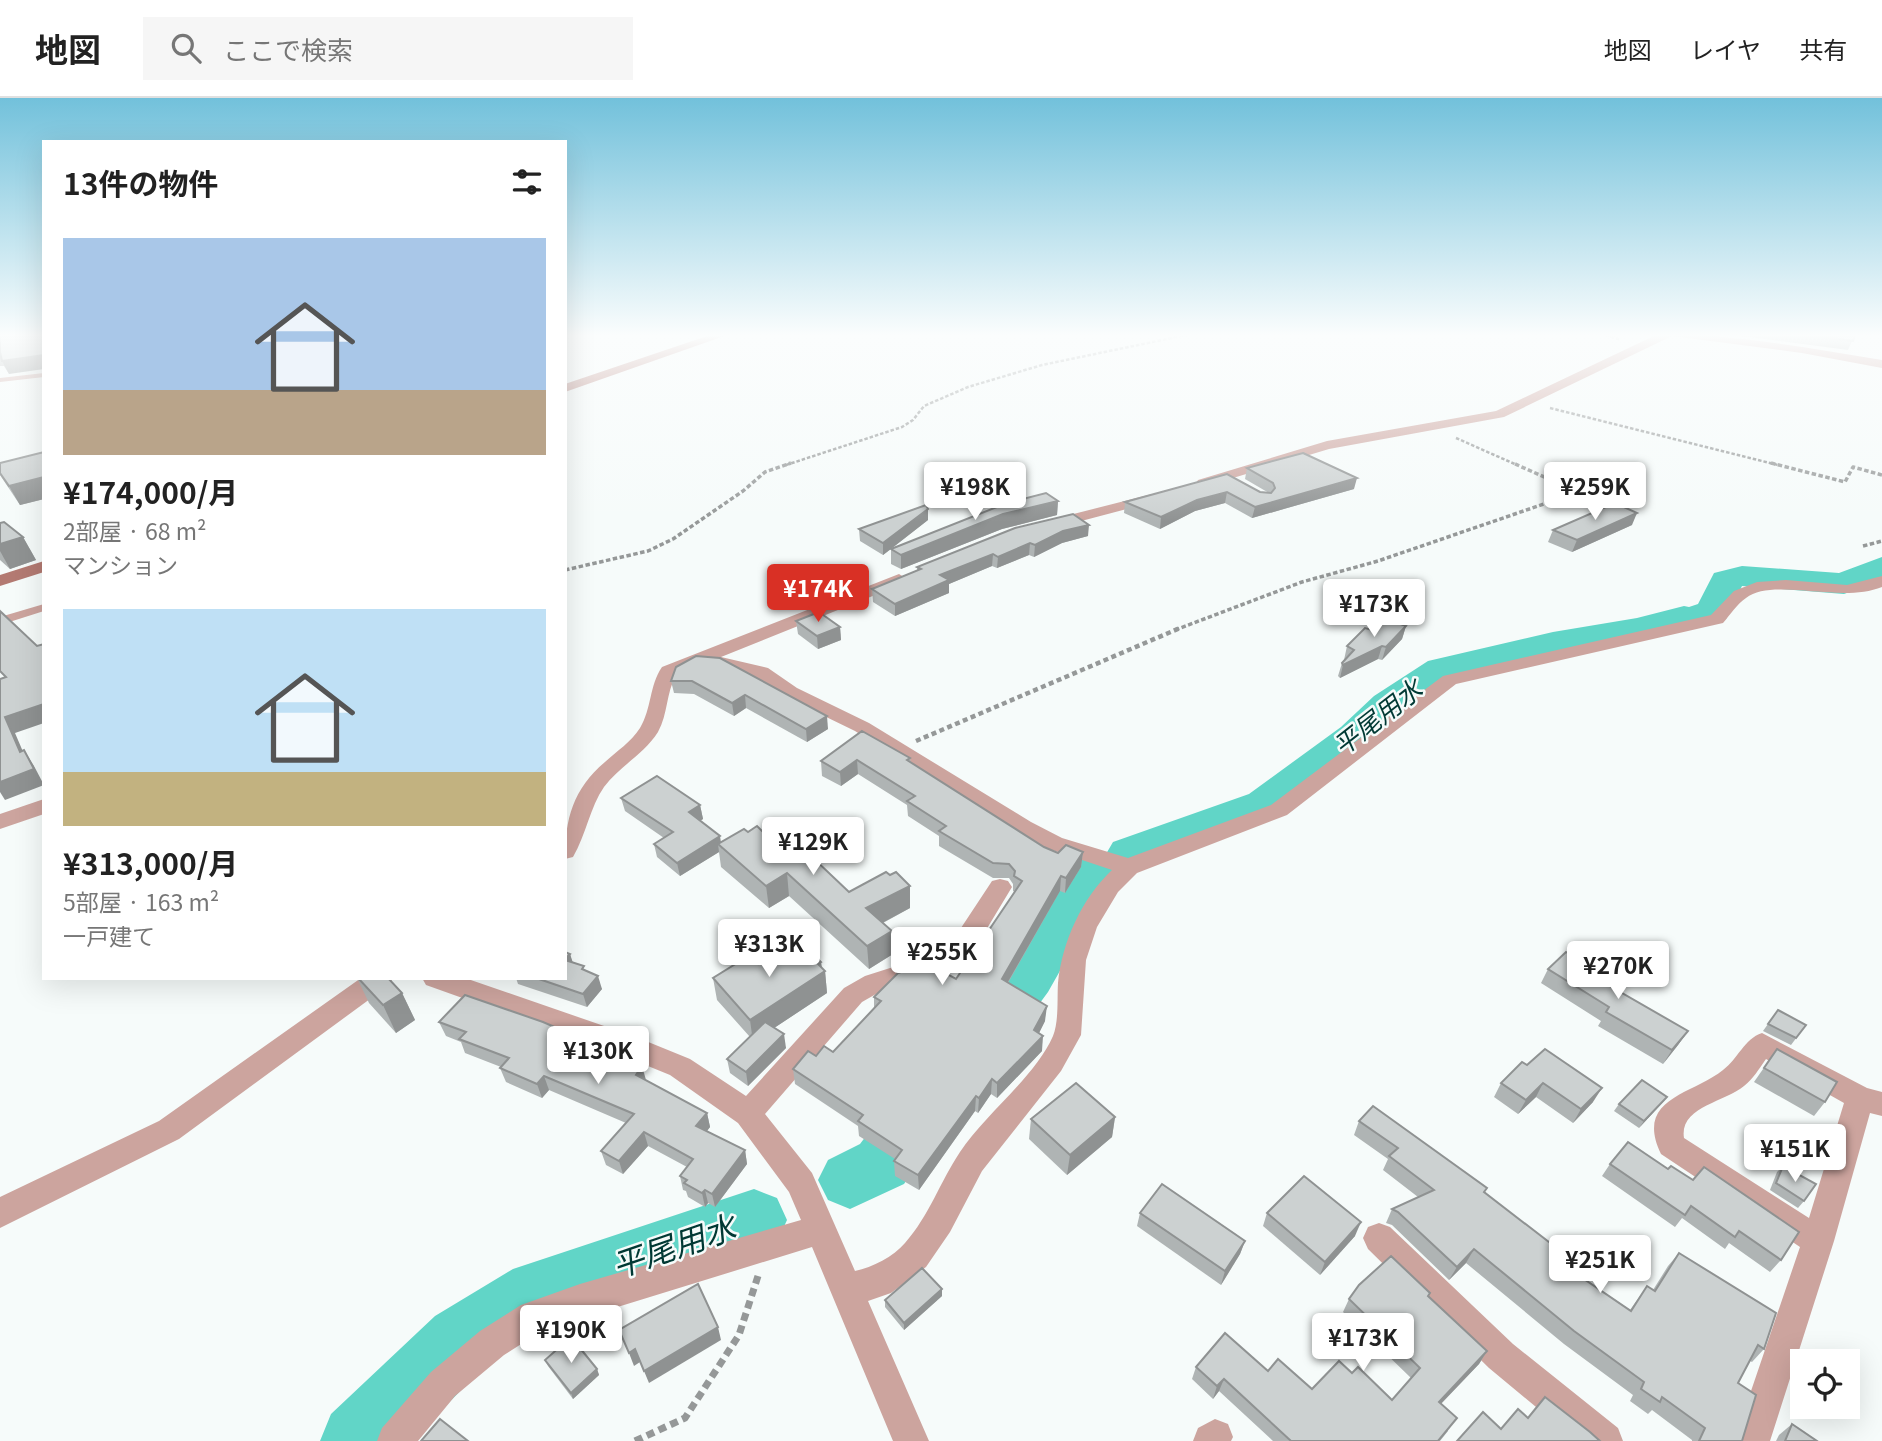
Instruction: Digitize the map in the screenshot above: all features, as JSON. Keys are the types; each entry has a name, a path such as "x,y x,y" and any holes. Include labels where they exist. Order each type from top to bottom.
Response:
{"street":[{"path":"1188,488 1327,445 1492,416 1536,397"},
{"path":"1225,477 1244,487"},
{"path":"1030,529 1162,495"},
{"path":"0,581 42,567"},
{"path":"567,846 592,790 606,772 642,740 653,722 663,678 675,668 916,572"},
{"path":"847,1289 879,1282 915,1256 939,1222 971,1161 1051,1063 1067,1035 1073,960 1085,927 1109,887 1129,867 1279,810 1450,680 1717,619 1740,593 1753,587 1844,590 1863,588 1882,581"},
{"path":"703,657 761,672 790,692 862,727 1033,833 1054,843 1129,867"},
{"path":"0,822 42,807"},
{"path":"748,1114 853,995 874,983 943,961 954,953 968,938 1000,887"},
{"path":"0,1213 169,1130 377,980"},
{"path":"441,980 626,1045 680,1068 715,1088 748,1114 801,1183 911,1441"},
{"path":"1752,1441 1818,1241 1871,1101 1762,1045 1733,1079 1688,1102 1672,1114 1666,1130 1671,1145 1818,1241"},
{"path":"394,1441 443,1384 492,1343 533,1318 579,1300 822,1229"},
{"path":"1378,1238 1501,1356 1605,1441"}],"lane":[{"path":"0,621 42,608"}],"path":[{"path":"567,570 635,555 661,546 743,491 765,472 902,427 913,420 924,406 943,397"},
{"path":"1525,402 1845,482 1853,467 1882,475"},
{"path":"896,749 1208,616 1302,582 1378,561 1573,494 1571,489 1432,427"},
{"path":"1863,546 1882,541"},
{"path":"635,1441 685,1418 739,1335 749,1299 772,1244"}],"building":[{"path":"42,452 42,478 9,486 0,473 0,463"},
{"path":"1303,453 1357,478 1255,507 1227,492 1197,500 1161,517 1125,502 1227,474 1260,492 1271,493 1275,488 1273,483 1247,468"},
{"path":"1046,493 1058,501 1003,514 901,555 891,549 1007,503"},
{"path":"1615,503 1637,513 1577,540 1553,530"},
{"path":"926,505 928,509 883,543 859,529"},
{"path":"1073,514 1089,525 1063,531 1035,545 1030,543 998,557 993,554 940,575 949,580 895,604 872,589 921,569 917,567 1015,528"},
{"path":"4,522 23,537 0,544 0,523"},
{"path":"0,611 37,646 42,645 42,705 5,717 20,752 24,750 34,769 0,782 0,679 6,677 0,671"},
{"path":"819,612 840,627 817,636 796,621"},
{"path":"1384,618 1406,626 1386,647 1382,646 1343,665 1354,650 1347,646 1365,628 1372,630"},
{"path":"696,656 720,658 827,716 806,729 745,695 732,703 692,681 671,681 676,667"},
{"path":"862,731 910,758 907,760 1044,847 1058,853 1066,845 1083,852 1066,878 1061,876 1002,979 1047,1006 1034,1030 1043,1036 997,1083 992,1079 979,1098 976,1096 918,1175 894,1161 902,1150 858,1121 863,1115 793,1069 808,1051 816,1056 824,1046 833,1052 881,1001 874,997 898,973 927,963 956,979 1022,881 1014,876 1015,871 1009,864 993,863 939,831 946,826 907,801 915,796 857,760 840,772 821,761"},
{"path":"657,776 700,805 689,812 720,836 677,863 654,844 673,832 621,798"},
{"path":"778,821 818,853 812,857 849,892 886,872 890,875 896,872 910,886 866,908 892,931 867,946 787,873 766,886 718,844 744,829 748,832 757,826 762,831"},
{"path":"799,941 821,962 818,964 825,971 750,1020 713,978 750,955 759,964"},
{"path":"1566,952 1615,981 1610,986 1688,1031 1672,1050 1606,1012 1609,1007 1548,969"},
{"path":"567,961 584,966 582,969 598,976 583,994 542,980 567,980"},
{"path":"360,980 390,980 402,993 383,1005"},
{"path":"465,995 543,1022 578,1037 576,1039 642,1066 636,1075 707,1113 696,1126 745,1150 712,1194 705,1190 702,1193 684,1183 687,1180 680,1176 693,1159 644,1132 619,1161 601,1151 634,1114 544,1076 537,1084 500,1068 509,1058 459,1039 466,1032 439,1022"},
{"path":"1778,1010 1806,1025 1796,1038 1768,1024"},
{"path":"765,1022 784,1034 746,1072 727,1059"},
{"path":"1545,1049 1602,1088 1581,1109 1543,1083 1526,1100 1501,1083 1522,1062 1527,1065"},
{"path":"1777,1049 1837,1082 1825,1102 1764,1068"},
{"path":"1642,1080 1667,1097 1644,1121 1619,1104"},
{"path":"1076,1083 1115,1117 1070,1155 1031,1119"},
{"path":"1373,1106 1487,1188 1484,1192 1589,1273 1584,1279 1631,1311 1647,1286 1655,1291 1679,1253 1776,1313 1764,1349 1758,1345 1738,1383 1756,1395 1742,1441 1699,1441 1705,1428 1662,1397 1660,1402 1641,1389 1644,1382 1574,1331 1474,1249 1457,1267 1392,1209 1434,1190 1389,1156 1398,1148 1359,1121"},
{"path":"1628,1142 1668,1169 1671,1166 1693,1180 1704,1167 1799,1232 1781,1260 1739,1231 1735,1237 1691,1206 1685,1215 1610,1164"},
{"path":"1783,1166 1816,1184 1804,1201 1776,1183"},
{"path":"1304,1176 1361,1222 1325,1262 1267,1213"},
{"path":"1162,1184 1245,1241 1225,1271 1140,1213"},
{"path":"1391,1256 1430,1293 1428,1296 1487,1351 1439,1402 1457,1418 1438,1441 1291,1441 1224,1379 1217,1386 1196,1367 1225,1333 1268,1371 1278,1359 1312,1389 1339,1361 1352,1373 1358,1367 1392,1400 1420,1368 1349,1299 1359,1285"},
{"path":"922,1268 942,1289 904,1323 885,1300"},
{"path":"698,1284 718,1327 644,1371 635,1349 629,1353 619,1330"},
{"path":"571,1337 597,1369 571,1393 545,1360"},
{"path":"1545,1397 1600,1441 1457,1441 1483,1412 1501,1429 1518,1409 1528,1418"},
{"path":"440,1419 468,1441 421,1441"},
{"path":"1792,1424 1817,1441 1785,1441"}],"waterway":[{"name":"平尾用水","path":"1703,614 1713,611 1726,580 1742,576 1844,584 1882,567"},
{"name":"平尾用水","path":"1130,854 1265,804 1356,736 1388,705 1442,669 1553,643 1639,629 1684,617"},
{"name":"平尾用水","path":"984,1036 1029,978 1092,872"},
{"name":"平尾用水","path":"850,1180 882,1164 924,1105"},
{"name":"平尾用水","path":"358,1441 460,1341 537,1293 729,1231 754,1220"}]}
